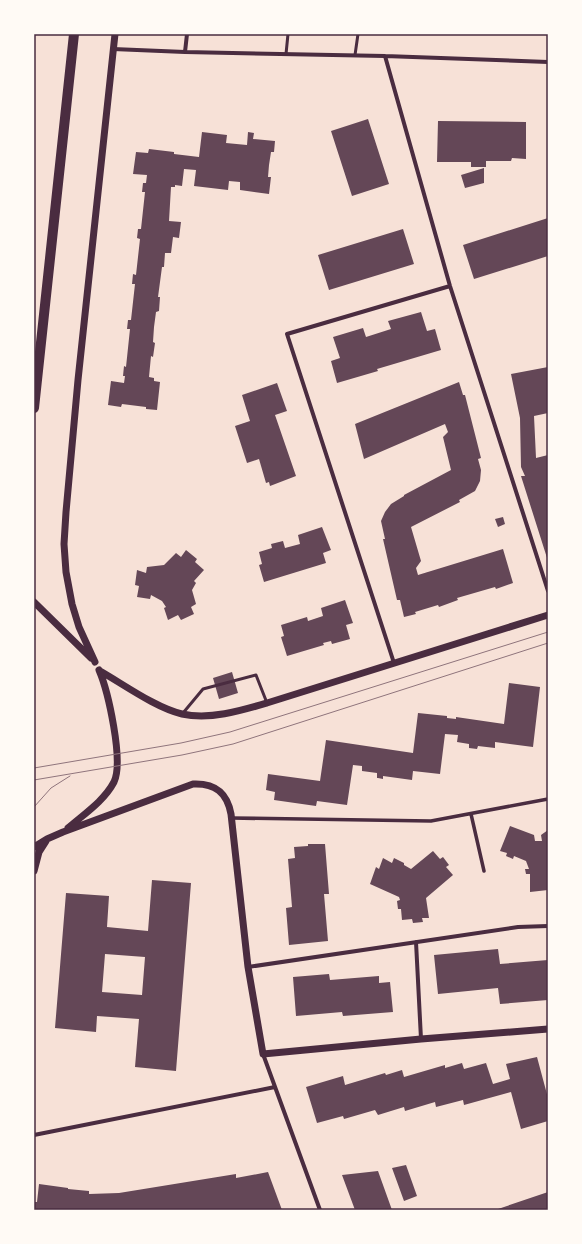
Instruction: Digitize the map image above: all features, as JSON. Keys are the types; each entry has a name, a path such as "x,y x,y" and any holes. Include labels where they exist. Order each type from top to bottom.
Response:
{"main road":[{"path":"34,408 74,34"}],"street":[{"path":"63,832 94,806 114,782 116,775 116,754 112,718 108,699 100,671 79,627 72,604 66,572 64,544 78,380 115,34"},
{"path":"185,52 188,34"},
{"path":"113,48 185,52 355,55 548,62"},
{"path":"385,56 450,286 548,591"},
{"path":"394,663 287,334 450,286"},
{"path":"34,602 95,662"},
{"path":"100,671 161,707 182,714 204,716 223,714 236,712 266,703 548,615"},
{"path":"34,847 63,832 193,784 212,786 226,797 229,804 231,818 248,967 264,1054 320,1210"},
{"path":"231,818 431,821 548,799"},
{"path":"471,814 484,871"},
{"path":"34,872 39,852 47,839"},
{"path":"248,967 518,927 548,926"},
{"path":"416,942 421,1039"},
{"path":"264,1054 548,1029"},
{"path":"34,1135 275,1088"}],"lane":[{"path":"286,54 288,34"},
{"path":"355,55 358,34"},
{"path":"182,714 202,688 256,675 266,703"}],"building":[{"path":"368,119 389,184 352,196 331,131"},
{"path":"438,121 526,122 526,159 512,158 511,161 486,161 486,167 471,167 471,162 437,162"},
{"path":"202,132 227,135 226,143 247,145 248,132 254,133 253,139 275,141 274,152 271,152 269,165 268,177 271,177 269,194 240,190 240,182 229,181 228,190 194,186 196,170 184,169 182,186 175,185 175,187 171,187 169,221 181,222 179,238 173,237 171,253 165,253 164,267 162,267 158,297 160,297 159,311 156,312 154,327 153,342 155,343 153,357 151,356 149,377 154,378 154,381 160,382 157,410 122,404 121,407 108,405 111,381 124,383 124,366 126,367 130,329 127,329 128,320 131,320 135,284 132,284 133,274 136,275 140,239 137,238 138,229 141,229 145,192 142,192 143,183 146,183 147,175 133,174 136,152 148,153 149,149 199,157"},
{"path":"484,168 484,183 465,188 461,175"},
{"path":"548,218 548,256 474,279 463,245"},
{"path":"403,229 414,264 329,290 318,255"},
{"path":"421,312 427,331 435,329 441,350 377,369 378,371 337,383 331,361 340,358 333,337 363,328 366,337 391,329 388,321"},
{"path":"548,367 548,413 534,416 536,458 548,455 548,561 521,476 525,476 521,467 520,418 511,374"},
{"path":"459,382 463,395 465,395 481,458 478,459 481,470 480,481 475,491 459,500 460,502 411,527 421,561 416,568 418,575 503,549 513,583 496,589 495,587 457,598 458,600 439,607 438,605 404,617 400,600 397,600 383,539 385,539 381,521 391,504 404,495 451,470 443,437 448,432 445,424 364,459 355,424"},
{"path":"277,383 287,411 275,415 296,476 270,486 269,482 266,483 259,459 247,463 235,426 250,421 242,395"},
{"path":"503,517 505,524 498,527 495,519"},
{"path":"322,527 331,550 323,553 326,563 264,582 259,565 262,564 259,552 272,548 271,544 283,541 285,548 300,544 298,535"},
{"path":"186,550 197,559 195,562 204,570 194,581 196,583 192,590 196,604 191,607 194,614 181,620 178,615 168,620 164,608 166,607 162,601 151,595 150,599 137,597 139,586 135,585 137,570 146,573 147,567 164,565 176,553 181,557"},
{"path":"345,600 353,623 346,625 350,639 332,644 331,641 323,643 324,645 287,656 281,637 284,636 281,625 307,617 308,621 323,616 321,608"},
{"path":"232,672 238,693 219,699 213,678"},
{"path":"509,683 540,687 533,747 495,742 495,748 478,746 477,749 469,748 469,744 457,742 458,735 445,734 440,774 413,771 412,780 383,776 383,779 377,778 377,773 362,771 362,766 353,765 347,805 317,801 316,806 274,800 275,792 266,790 268,774 320,781 326,740 413,753 418,713 447,716 447,718 456,719 456,717 504,724"},
{"path":"510,826 534,835 535,841 542,841 541,835 548,830 548,890 530,892 530,874 526,874 525,869 529,869 526,861 514,856 513,859 506,856 507,853 500,851"},
{"path":"308,844 325,844 329,894 324,894 328,941 289,945 286,908 292,907 288,859 295,858 294,847 308,846"},
{"path":"433,851 440,859 443,857 449,865 446,867 453,875 426,898 429,918 422,918 423,922 413,923 412,919 402,920 401,909 398,909 397,901 400,900 399,897 370,884 376,867 379,869 383,858 392,863 394,858 404,863 404,865 411,869"},
{"path":"152,880 191,883 176,1071 135,1067 139,1019 97,1016 96,1032 55,1028 66,893 109,896 107,927 148,931","holes":["105,954 145,957 142,995 102,992"]},
{"path":"498,949 500,964 548,960 548,1000 500,1004 498,988 438,994 434,955"},
{"path":"329,974 330,980 379,976 379,983 390,982 393,1012 343,1016 342,1012 296,1016 293,977"},
{"path":"537,1057 548,1098 548,1121 521,1129 511,1092 464,1105 463,1100 436,1107 435,1102 405,1111 404,1107 378,1115 375,1110 344,1119 343,1116 317,1123 306,1087 343,1076 345,1085 385,1073 386,1075 402,1070 404,1077 445,1065 445,1068 462,1063 464,1069 486,1063 493,1084 510,1079 506,1064"},
{"path":"406,1165 417,1196 404,1201 392,1168"},
{"path":"378,1171 392,1210 355,1210 342,1175"},
{"path":"268,1172 282,1210 34,1210 35,1202 37,1202 39,1184 89,1191 89,1194 119,1193 236,1174 236,1178"},
{"path":"548,1192 548,1210 495,1210"}],"tram line":[{"path":"34,768 181,743 230,732 548,632"},
{"path":"34,780 182,755 233,744 548,643"},
{"path":"34,807 51,788 70,776"}]}
